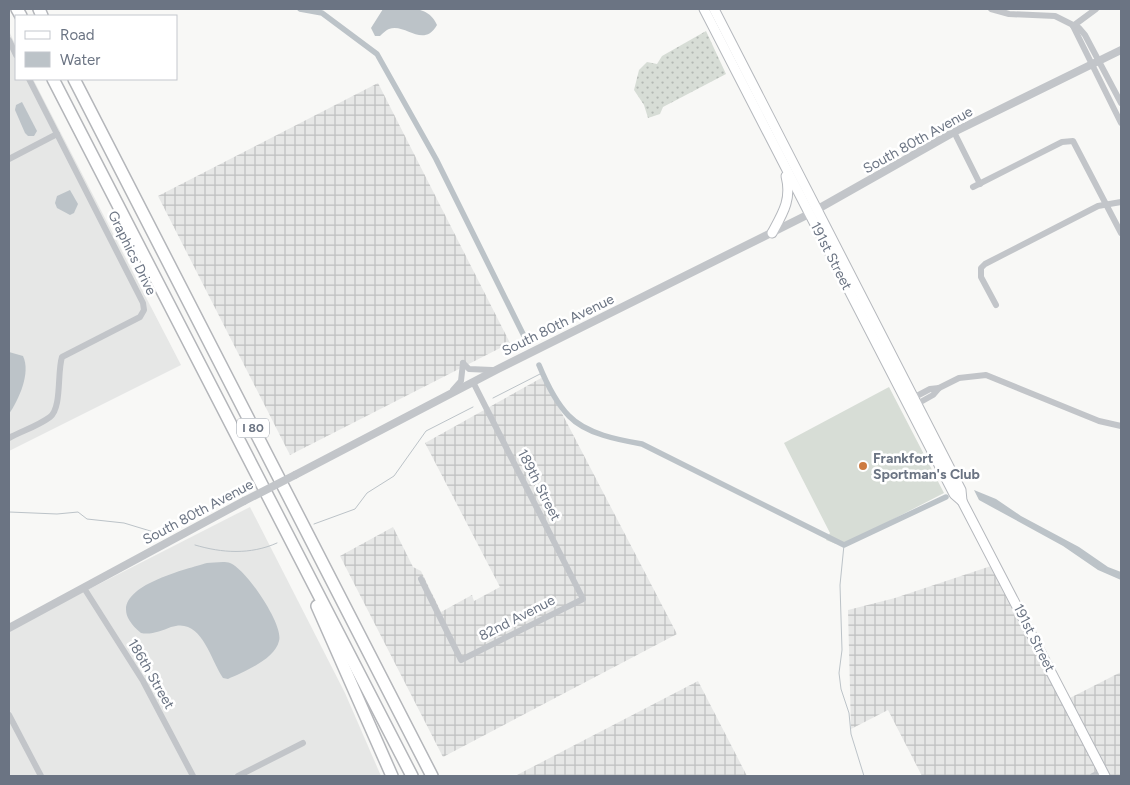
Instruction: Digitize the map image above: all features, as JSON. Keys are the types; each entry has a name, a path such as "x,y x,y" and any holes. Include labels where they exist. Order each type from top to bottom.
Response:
{"highway":[{"name":"I 80","path":"54,80 412,776"},
{"name":"I 80","path":"75,80 432,776"},
{"path":"278,514 297,564 332,638 392,776"}],"main road":[{"name":"191st Street","path":"704,9 954,494 962,501 1104,774"},
{"name":"191st Street","path":"714,9 961,490 962,501"},
{"path":"772,233 787,206 789,197 784,166"}],"street":[{"path":"991,9 1003,13 1021,11 1055,16 1086,35 1113,107 1121,123"},
{"path":"1073,26 1096,9"},
{"path":"9,40 15,53"},
{"name":"South 80th Avenue","path":"9,628 244,501 446,396 772,233 954,132 1121,50"},
{"path":"1096,63 1121,103 1113,107"},
{"name":"Graphics Drive","path":"9,438 52,416 57,409 59,367 62,357 140,317 144,310 143,303 117,249 30,80"},
{"path":"954,132 980,184"},
{"path":"9,159 57,134"},
{"path":"973,187 1068,140 1076,146 1121,233"},
{"path":"996,305 982,276 981,268 985,264 1106,203 1121,202"},
{"path":"446,396 462,381 463,363 469,368 485,372 498,369"},
{"path":"915,401 933,395 939,388 959,378 986,375 1099,421 1121,426"},
{"name":"189th Street","path":"473,382 583,599"},
{"name":"82nd Avenue","path":"421,579 461,660 583,599"},
{"name":"186th Street","path":"84,588 143,682 193,776"},
{"path":"9,715 41,776"},
{"path":"238,776 303,743"},
{"path":"1092,776 1104,774"}],"shaded area":[{"path":"9,31 15,44 15,80 34,80 181,365 9,451"},
{"path":"706,31 726,74 663,107 660,114 648,118 644,105 634,90 639,70 647,62 657,64 662,56"},
{"path":"378,83 510,343 290,455 158,196"},
{"path":"543,377 677,634 443,757 340,556 393,527 413,567 421,571 441,612 472,595 474,601 500,587 425,443"},
{"name":"Frankfort Sportman's Club","path":"889,387 944,493 847,543 836,544 826,540 830,533 784,443"},
{"path":"250,507 345,693 381,776 42,776 9,711 9,630"},
{"path":"997,564 1066,700 1121,672 1121,776 922,776 888,710 851,729 848,610 895,598"},
{"path":"698,681 747,776 515,776"},
{"path":"9,718 39,776 9,776"}],"water":[{"path":"406,8 421,10 433,18 437,25 432,32 426,35 414,34 395,28 388,30 380,36 375,36 371,28 383,9"},
{"path":"22,102 37,131 34,136 28,136 25,133 15,110 16,105"},
{"path":"70,190 78,204 74,213 70,215 57,208 55,203 57,196"},
{"path":"9,352 23,356 26,370 20,394 9,414"},
{"path":"974,490 996,499 1021,516 1079,547 1108,567 1121,572 1121,580 1098,570 1063,546 979,500"},
{"path":"228,562 237,567 262,598 276,623 279,633 279,641 272,654 258,664 228,679 223,678 203,640 190,628 181,625 152,633 141,633 128,619 126,606 133,595 145,586 161,578 207,563"}],"waterway":[{"path":"300,9 322,13 377,54 436,159 528,344"},
{"path":"539,365 560,405 569,416 584,427 603,435 642,444 844,545 946,497"},
{"path":"493,398 542,373"},
{"path":"314,524 355,509 367,493 394,476 426,431 473,407"},
{"path":"9,512 57,514 78,512 87,519 124,523 157,533"},
{"path":"195,545 215,550 236,552 257,550 277,543"},
{"path":"844,545 840,585 842,650 839,673 841,689 849,713 851,734 864,776"}],"place":[{"name":"Frankfort Sportman's Club","path":"863,466"}]}
